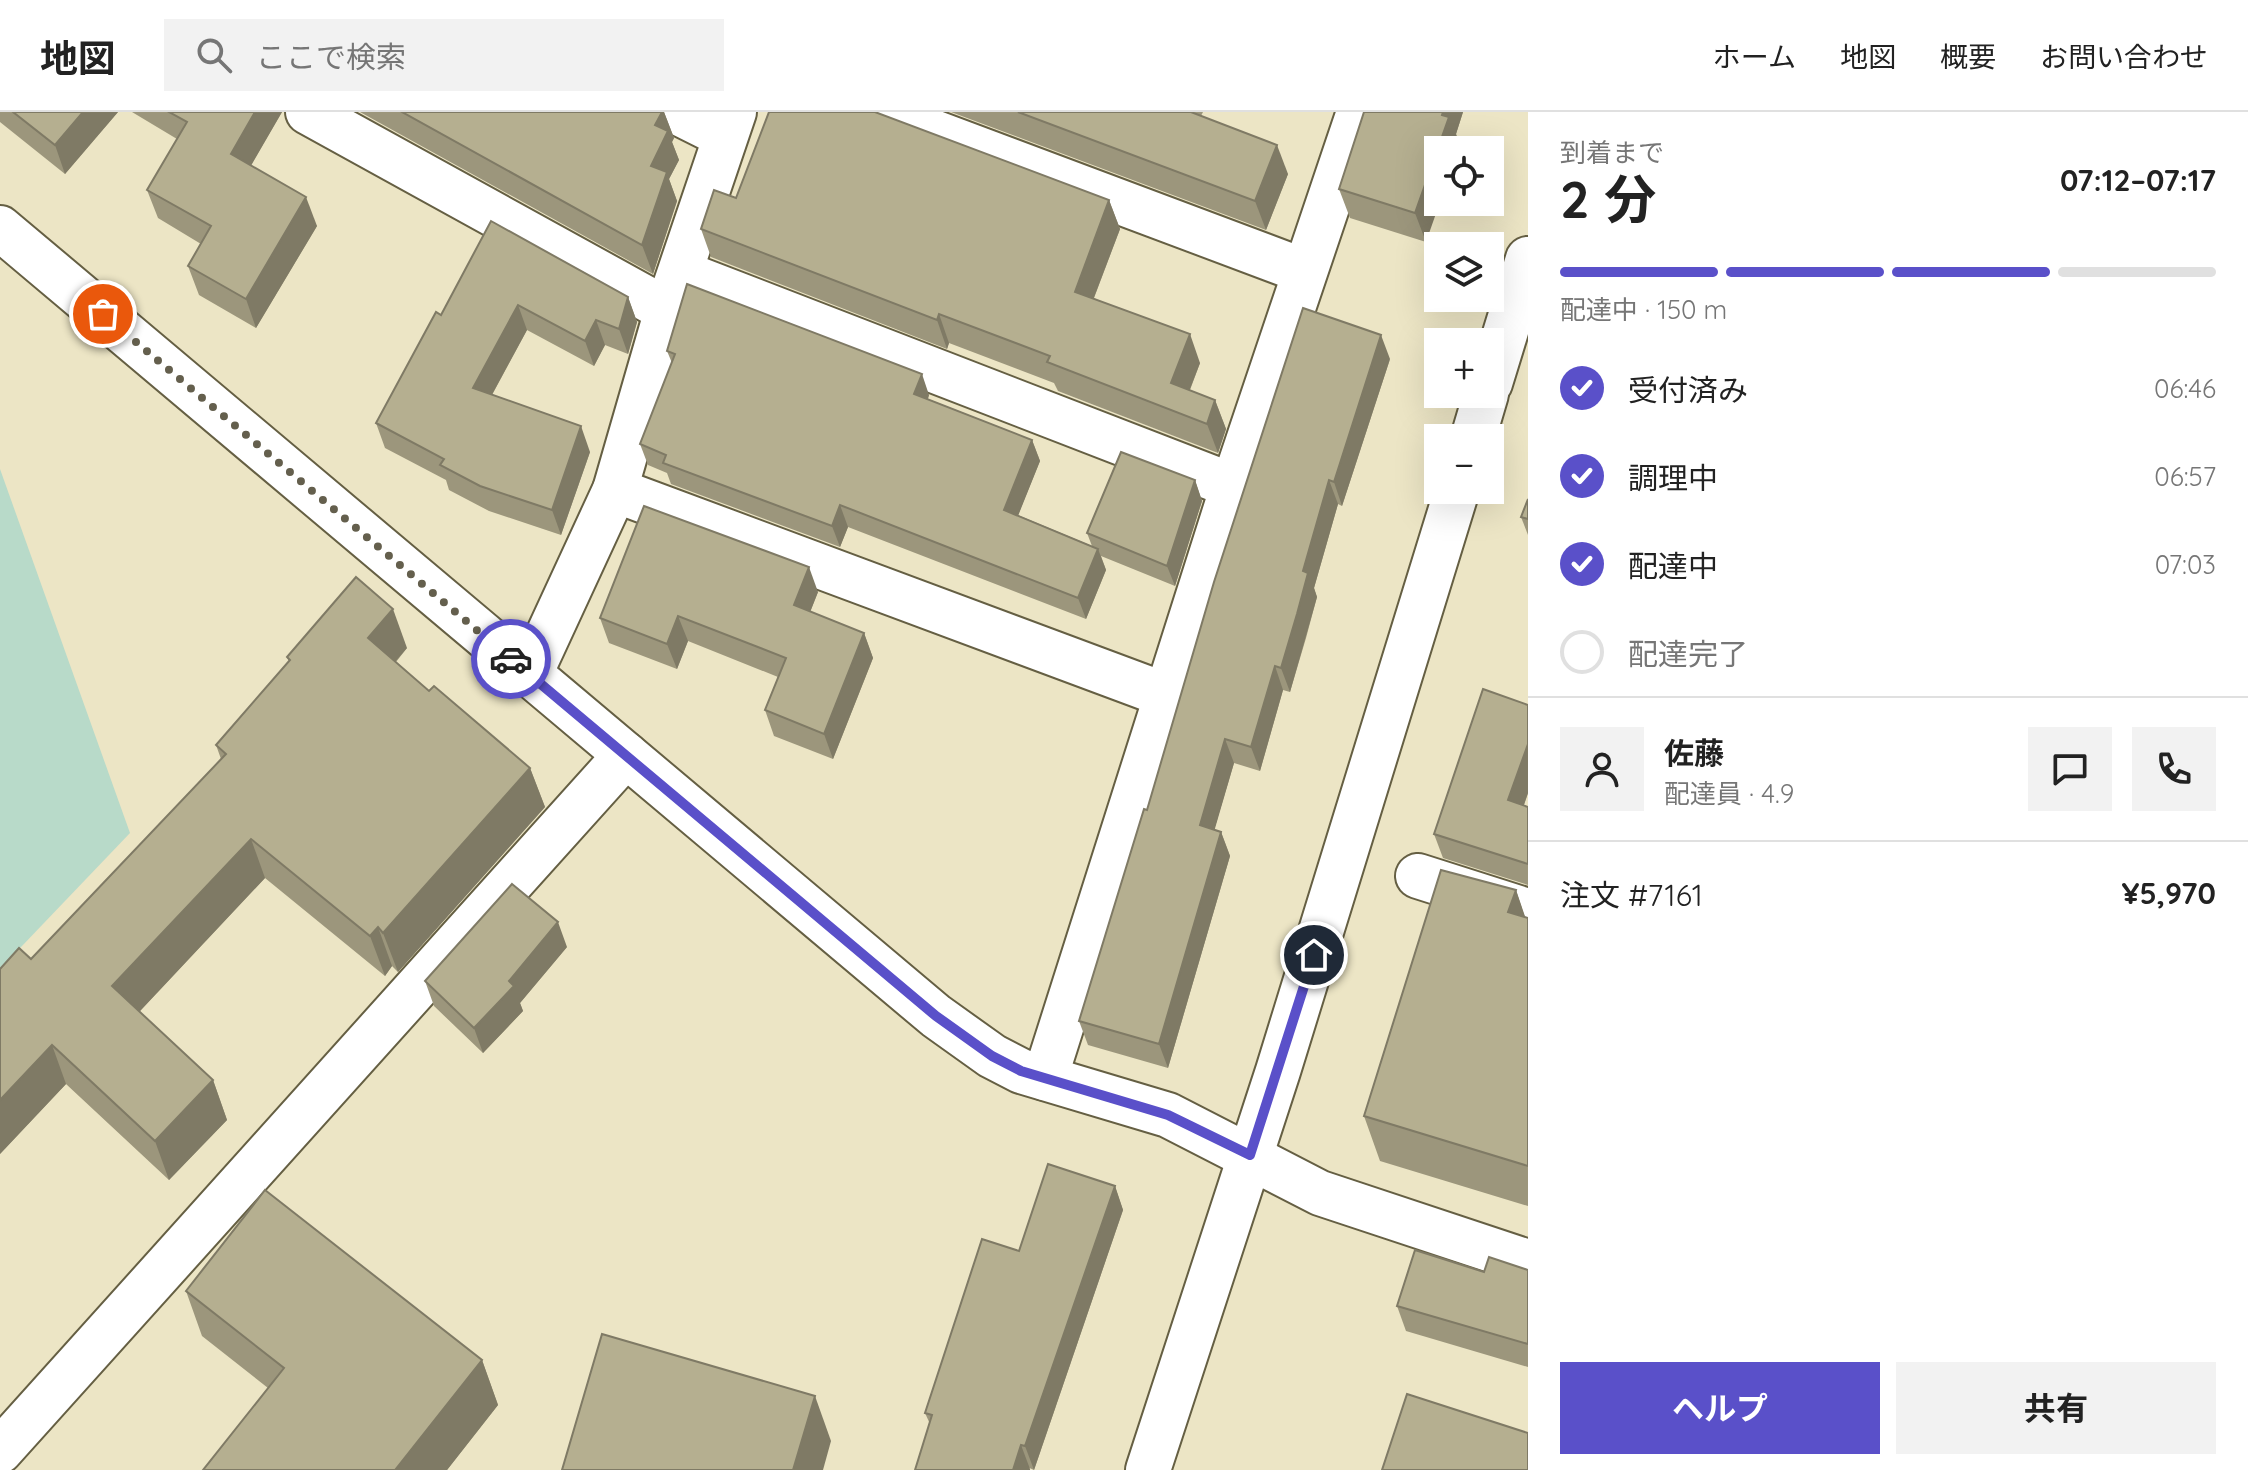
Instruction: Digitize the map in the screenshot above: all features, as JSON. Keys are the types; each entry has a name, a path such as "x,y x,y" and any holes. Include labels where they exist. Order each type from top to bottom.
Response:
{"street":[{"path":"308,112 675,291 1233,486"},
{"path":"530,674 615,490 675,291 730,124 677,112"},
{"path":"880,112 1304,271"},
{"path":"1045,1078 1233,486 1359,112"},
{"path":"0,228 936,1016 992,1056 1045,1078 1168,1115 1320,1193 1528,1262"},
{"path":"1504,337 1528,259"},
{"path":"615,490 1168,696"},
{"path":"1148,1470 1250,1155 1453,504"},
{"path":"0,1451 626,755"},
{"path":"1418,876 1528,911"}],"green space":[{"path":"0,469 130,833 0,969"}],"building":[{"path":"13,112 83,112 55,145"},
{"path":"169,112 255,112 231,154 306,197 246,299 188,266 211,226 147,190 187,122"},
{"path":"402,112 662,112 655,125 668,131 651,166 667,172 642,245"},
{"path":"769,112 875,112 1109,200 1075,292 1190,334 1171,383 1215,400 1207,424 1047,362 1050,356 939,314 937,320 701,229 714,190 736,198"},
{"path":"1018,112 1191,112 1277,145 1255,201"},
{"path":"1364,112 1443,112 1442,115 1449,117 1442,136 1424,136 1424,188 1415,213 1339,189"},
{"path":"491,221 628,297 619,329 596,320 585,341 518,305 473,388 581,426 552,510 480,486 440,465 444,459 376,423 436,312 441,315"},
{"path":"687,284 922,374 914,394 1032,440 1004,510 1098,549 1078,598 840,505 832,526 663,463 666,455 640,444 675,354 667,351"},
{"path":"1303,308 1381,335 1334,482 1329,480 1303,571 1308,573 1297,614 1281,668 1275,666 1251,747 1225,739 1200,825 1221,832 1159,1044 1079,1021 1144,809 1147,810 1214,582"},
{"path":"1121,452 1195,480 1167,566 1087,533"},
{"path":"1528,499 1528,519 1521,517"},
{"path":"644,506 809,567 794,605 864,633 824,734 765,710 786,658 678,616 667,644 600,618"},
{"path":"356,577 393,609 368,638 429,691 434,686 530,768 383,933 378,927 370,936 251,839 112,986 213,1080 155,1141 52,1045 0,1100 0,969 19,948 31,959 226,754 216,745 290,660 287,657"},
{"path":"1483,689 1528,705 1528,744 1508,800 1528,807 1528,864 1434,834"},
{"path":"1441,870 1516,890 1508,912 1528,918 1528,1166 1364,1116"},
{"path":"512,884 558,922 509,981 514,986 474,1028 425,981"},
{"path":"1048,1164 1115,1186 1025,1446 1021,1445 1013,1470 915,1470 932,1415 925,1413 982,1239 1019,1251"},
{"path":"265,1190 482,1360 395,1470 203,1470 284,1368 186,1291"},
{"path":"1415,1250 1484,1272 1489,1257 1528,1270 1528,1344 1397,1306"},
{"path":"602,1334 815,1396 793,1470 562,1470"},
{"path":"1407,1394 1528,1433 1528,1470 1382,1470"}],"way so far":[{"path":"103,314 511,659"}],"route":[{"path":"511,659 936,1016 992,1056 1021,1071 1168,1115 1250,1155 1314,955"}]}
